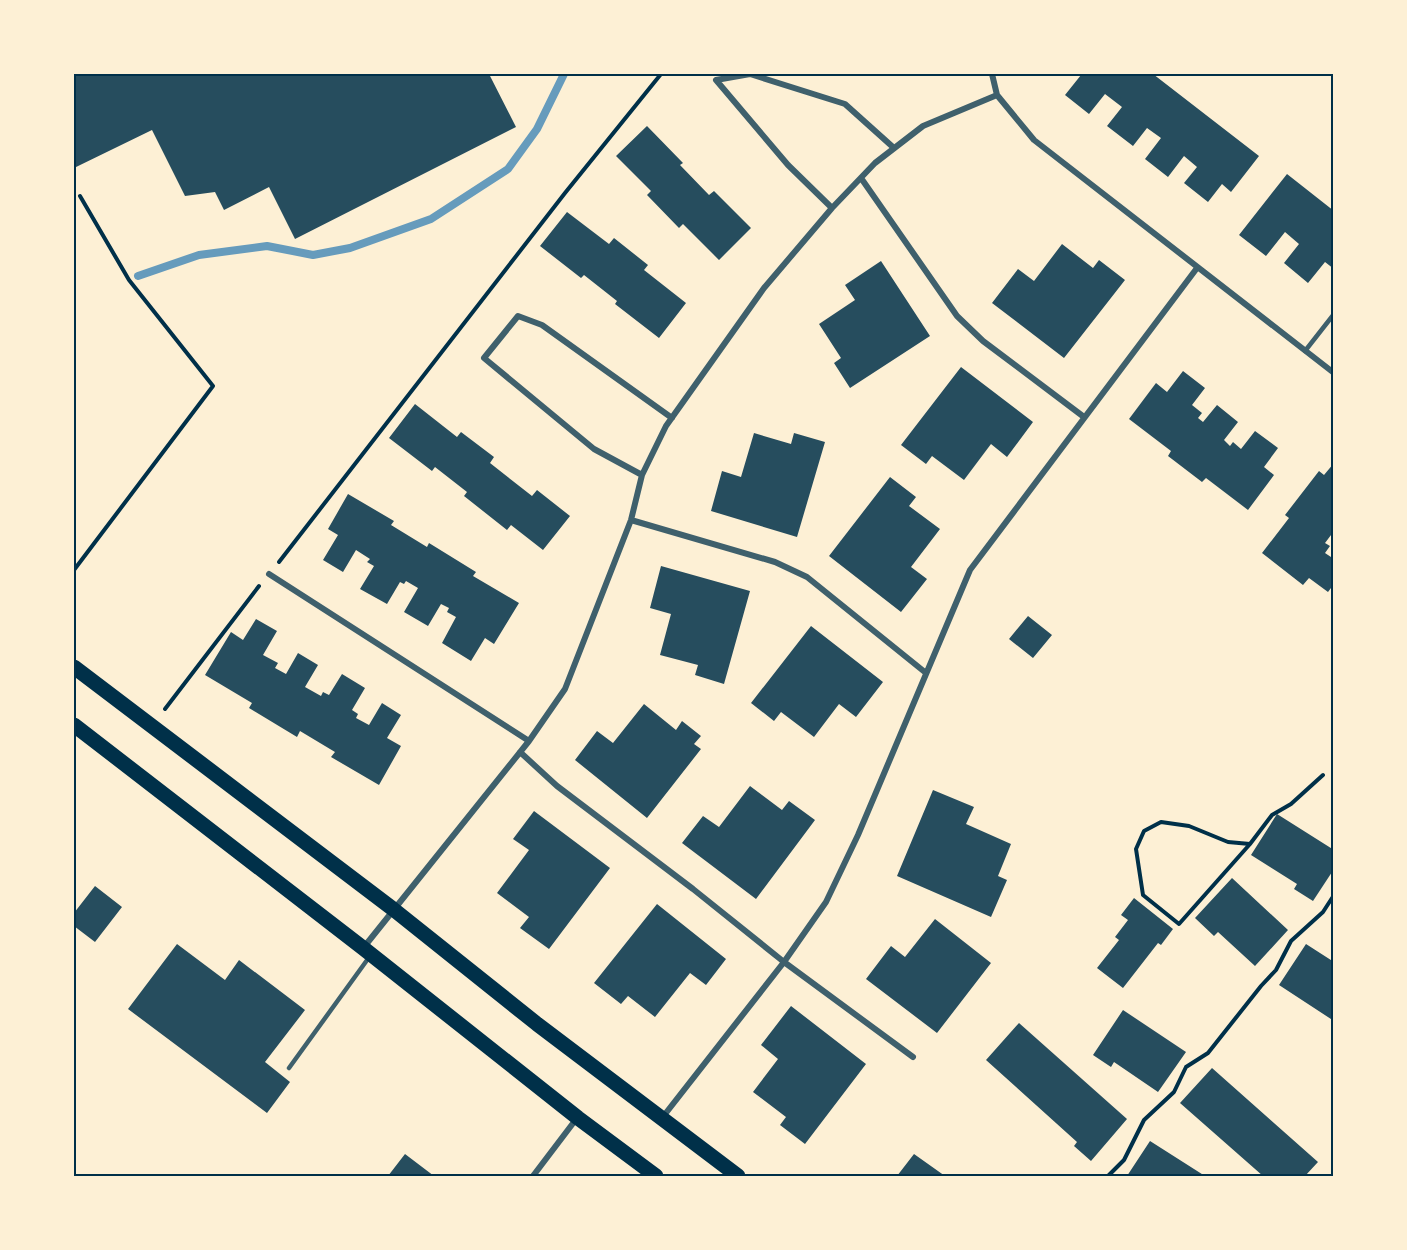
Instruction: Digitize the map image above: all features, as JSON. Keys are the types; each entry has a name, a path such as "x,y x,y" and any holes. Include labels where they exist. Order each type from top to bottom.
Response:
{"main road":[{"path":"74,667 393,909 537,1024 738,1176"},
{"path":"74,725 368,951 578,1118 656,1176"}],"street":[{"path":"832,208 788,165 716,80 750,74 845,104 894,148"},
{"path":"992,74 997,95 1034,140 1334,373"},
{"path":"368,951 393,909 529,741 565,689 631,520 642,475 666,426 764,288 832,208 875,163 924,126 997,95"},
{"path":"861,178 957,316 983,341 1084,417"},
{"path":"662,1119 784,962 826,902 858,835 970,570 1197,268"},
{"path":"642,475 594,449 484,358 518,316 542,325 672,418"},
{"path":"631,520 775,562 807,577 926,673"},
{"path":"269,574 529,741"},
{"path":"520,752 557,786 693,889 784,962 913,1057"},
{"path":"533,1176 578,1118"}],"lane":[{"path":"1305,351 1334,314"},
{"path":"289,1068 368,951"}],"path":[{"path":"152,726 565,193 661,74"},
{"path":"74,570 213,386 129,280 80,196"},
{"path":"1250,844 1228,842 1189,826 1161,822 1144,831 1136,849 1143,895 1179,924 1250,844 1272,815 1291,804 1323,775"},
{"path":"1108,1176 1124,1160 1144,1120 1174,1092 1186,1067 1208,1053 1276,970 1291,941 1323,912 1334,895"}],"building":[{"path":"74,74 489,74 516,127 295,239 269,187 224,210 215,192 185,196 152,130 74,168"},
{"path":"1079,74 1153,74 1259,156 1231,192 1222,184 1208,202 1184,183 1197,167 1184,156 1168,177 1145,159 1161,138 1147,128 1133,146 1107,126 1122,107 1105,94 1089,114 1065,95 1081,75"},
{"path":"647,126 683,163 680,165 709,195 714,191 751,228 719,260 683,224 679,228 647,195 651,191 616,156"},
{"path":"1287,174 1334,211 1334,269 1325,262 1308,283 1284,263 1299,244 1285,232 1266,256 1239,235"},
{"path":"567,212 609,244 614,238 648,265 644,270 686,303 659,338 615,304 617,301 584,275 581,278 540,246"},
{"path":"1062,244 1093,268 1099,260 1125,280 1064,358 992,303 1018,269 1034,281"},
{"path":"881,261 930,336 850,388 834,363 841,358 819,324 855,300 845,285"},
{"path":"961,367 1033,422 1007,457 991,444 964,480 932,456 926,464 901,445"},
{"path":"1183,371 1205,388 1192,405 1202,413 1198,418 1203,422 1217,405 1238,422 1224,440 1230,446 1233,442 1241,449 1255,431 1278,448 1264,467 1274,475 1248,510 1206,478 1202,482 1168,456 1171,451 1129,419 1156,383 1167,392"},
{"path":"415,404 457,437 461,432 494,457 490,463 532,496 537,490 570,516 543,550 511,525 507,530 464,496 467,492 435,467 432,471 389,438"},
{"path":"754,433 791,444 794,433 825,442 797,537 711,511 722,471 741,477"},
{"path":"1334,463 1334,531 1325,543 1330,546 1325,553 1334,559 1334,584 1328,592 1309,578 1303,585 1262,553 1289,518 1285,515 1319,471 1324,475"},
{"path":"890,477 916,497 909,506 940,529 911,567 927,579 901,612 829,556"},
{"path":"348,494 394,521 391,525 427,547 429,543 476,572 473,576 519,603 494,644 485,638 471,661 442,643 456,617 447,612 449,608 441,604 428,626 404,612 418,588 406,581 404,584 400,582 387,604 360,589 374,566 367,562 370,559 356,550 343,572 323,560 338,535 328,529"},
{"path":"661,566 750,591 724,684 695,675 698,665 660,655 671,614 650,608"},
{"path":"1028,616 1052,635 1033,658 1009,639"},
{"path":"256,619 277,631 263,655 278,663 275,668 286,674 298,653 318,665 305,687 321,696 323,692 329,695 342,674 365,688 352,710 358,714 356,718 369,725 382,703 401,715 387,738 401,746 379,785 331,757 335,752 300,731 297,737 249,708 252,703 205,675 231,632 243,640"},
{"path":"811,626 883,682 856,717 839,704 814,737 781,712 774,721 751,703"},
{"path":"644,704 676,730 682,721 701,736 694,744 701,749 647,818 575,760 597,731 613,743"},
{"path":"750,786 782,810 789,801 815,820 756,899 682,843 703,816 719,827"},
{"path":"933,790 974,807 966,824 1011,844 998,876 1007,880 991,917 897,876"},
{"path":"534,811 610,868 549,949 520,928 529,917 497,893 529,850 513,839"},
{"path":"1277,814 1334,850 1334,869 1313,901 1294,889 1297,884 1251,855"},
{"path":"1232,878 1288,930 1255,966 1218,932 1214,936 1195,918"},
{"path":"95,886 122,907 95,942 74,926 74,913"},
{"path":"1134,898 1173,929 1161,945 1158,943 1123,988 1097,968 1119,940 1115,937 1128,920 1121,915"},
{"path":"657,904 726,959 706,985 690,973 655,1017 628,996 621,1004 594,983"},
{"path":"935,919 991,963 937,1033 866,979 891,946 905,957"},
{"path":"177,944 225,980 239,960 305,1010 265,1062 290,1082 267,1113 128,1009"},
{"path":"1306,944 1334,962 1334,1021 1279,985"},
{"path":"791,1006 866,1064 805,1144 780,1125 786,1117 753,1092 778,1059 761,1045"},
{"path":"1123,1010 1186,1052 1158,1092 1114,1062 1111,1067 1093,1055"},
{"path":"1019,1023 1127,1119 1091,1161 1074,1146 1077,1142 986,1060"},
{"path":"1212,1068 1318,1162 1305,1176 1263,1176 1180,1103"},
{"path":"1150,1141 1205,1176 1127,1176"},
{"path":"405,1154 434,1176 388,1176"},
{"path":"914,1154 945,1176 897,1176"}],"waterway":[{"path":"138,276 199,255 267,246 313,255 350,248 431,219 508,169 537,129 564,74"}]}
